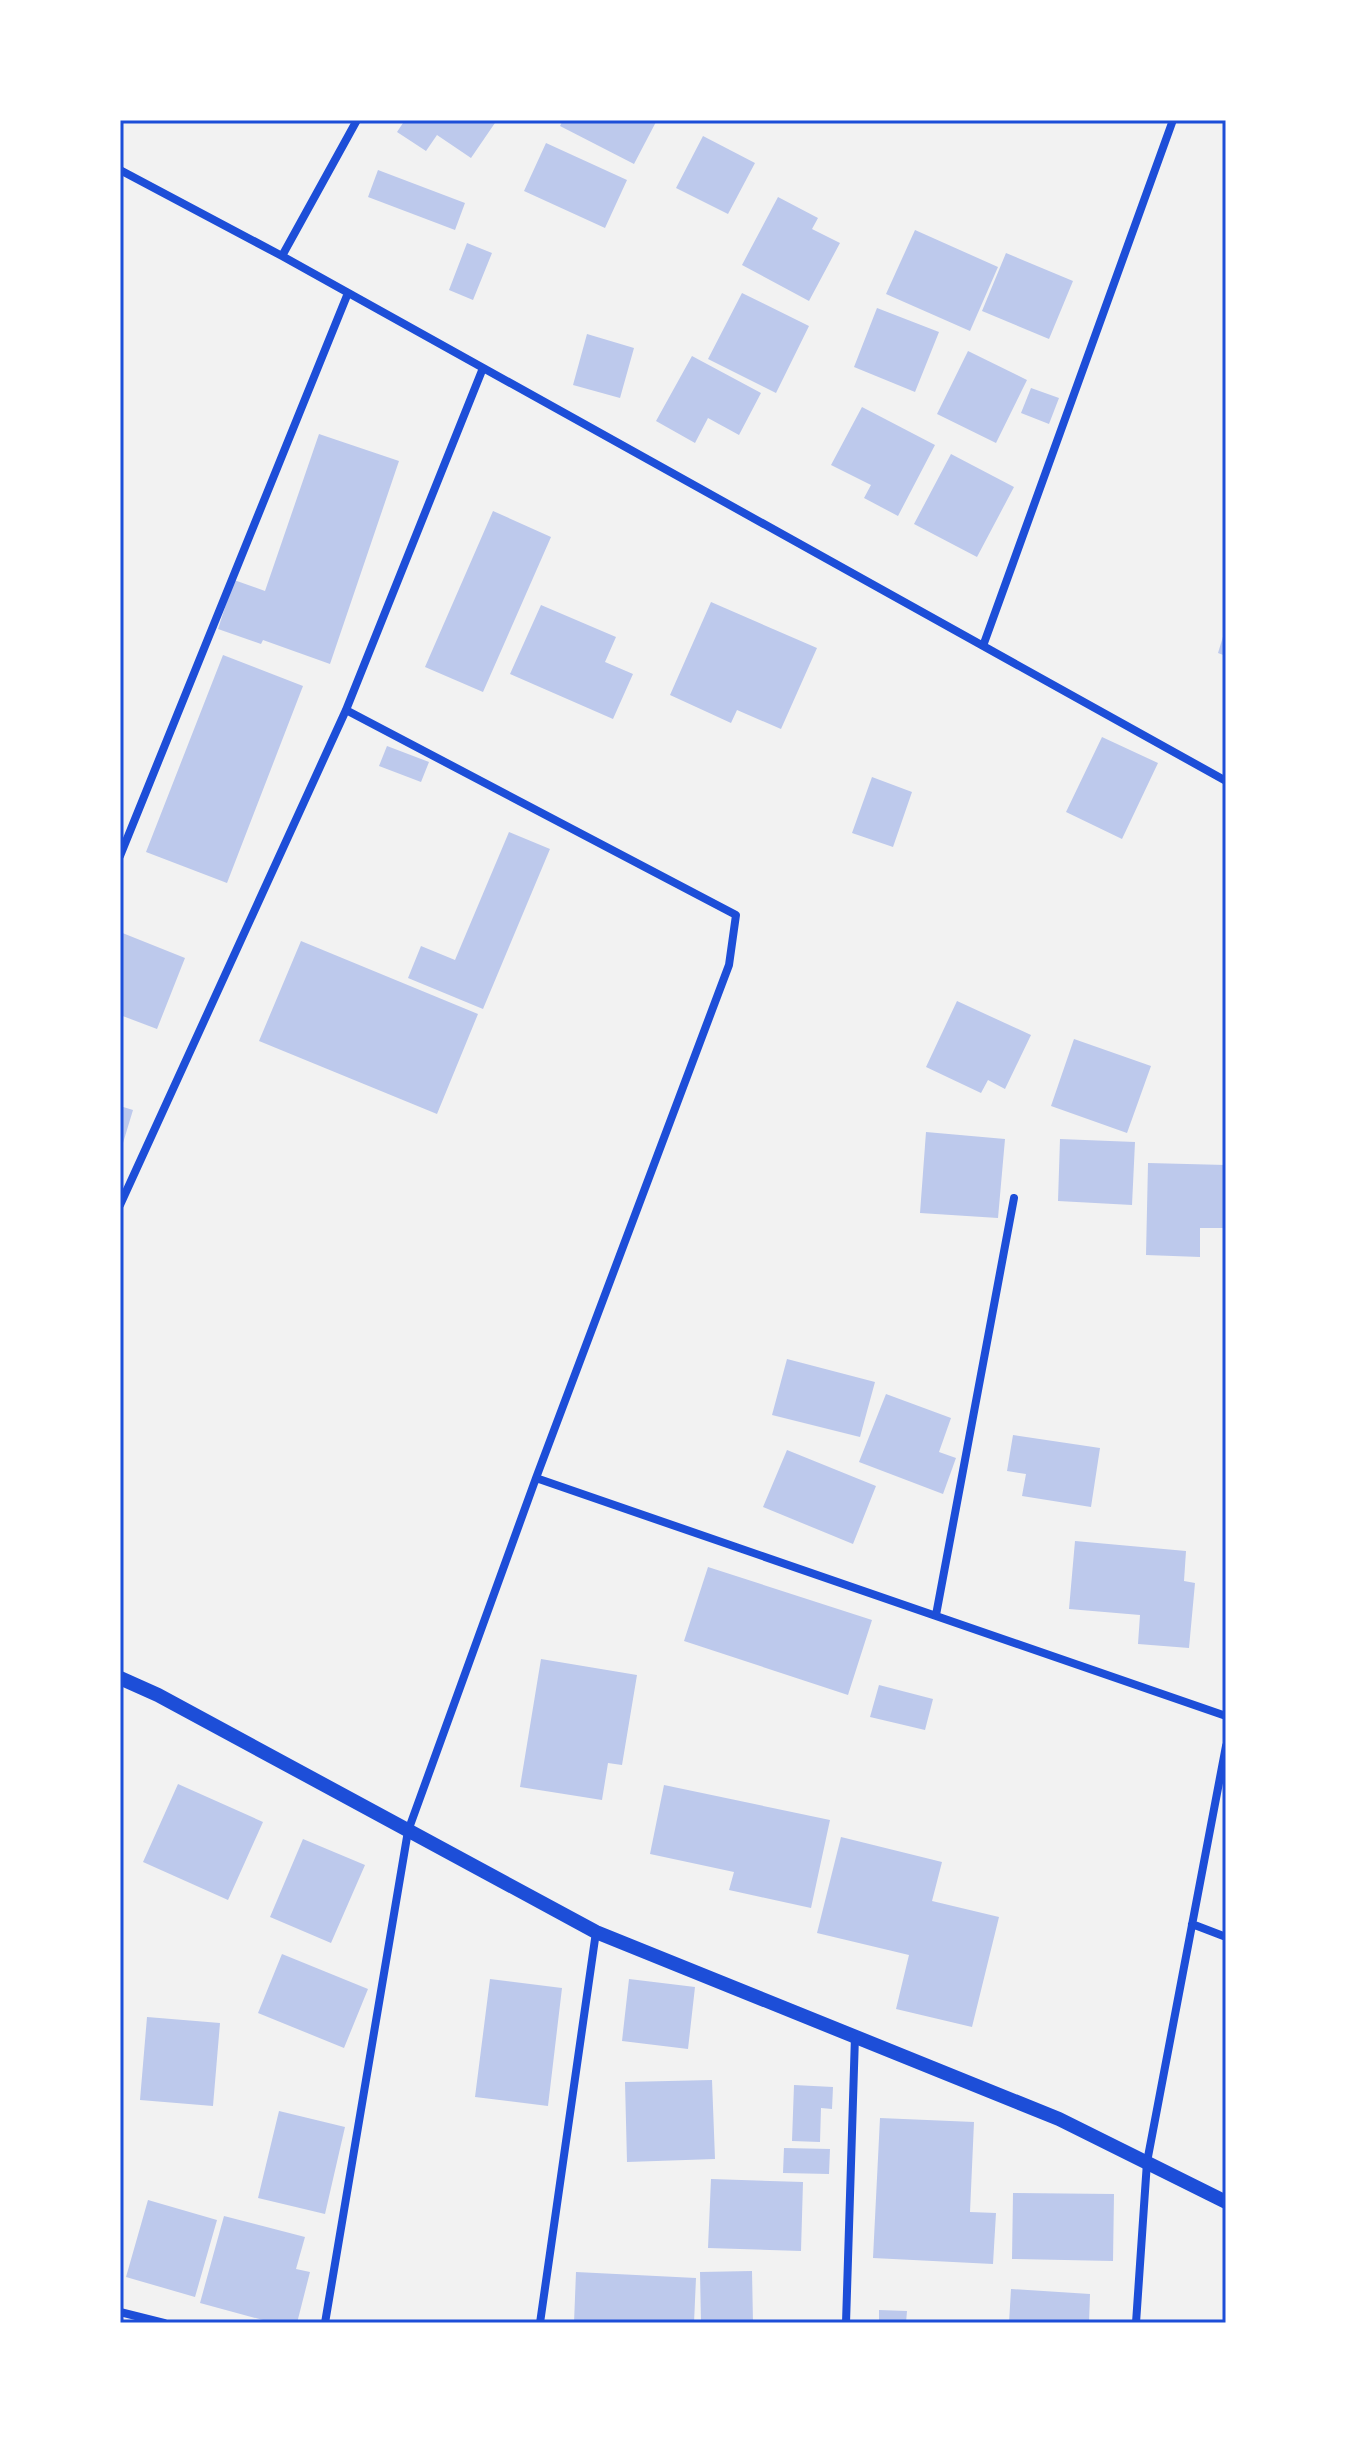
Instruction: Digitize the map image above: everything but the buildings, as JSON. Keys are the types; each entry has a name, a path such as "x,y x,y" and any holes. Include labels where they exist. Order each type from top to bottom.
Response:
{"street":[{"path":"282,256 357,120"},
{"path":"983,646 1173,120"},
{"path":"120,170 282,256 1226,781"},
{"path":"120,856 348,293"},
{"path":"120,1205 346,710 483,368"},
{"path":"325,2323 408,1831 536,1478 729,965 736,915 346,710"},
{"path":"936,1615 1014,1198"},
{"path":"536,1478 1226,1716"},
{"path":"120,1678 158,1695 596,1932 1059,2119 1226,2202"},
{"path":"1136,2323 1147,2162 1226,1746"},
{"path":"1192,1924 1226,1937"},
{"path":"540,2323 596,1932"},
{"path":"846,2323 855,2036"},
{"path":"120,2312 164,2323"}]}
